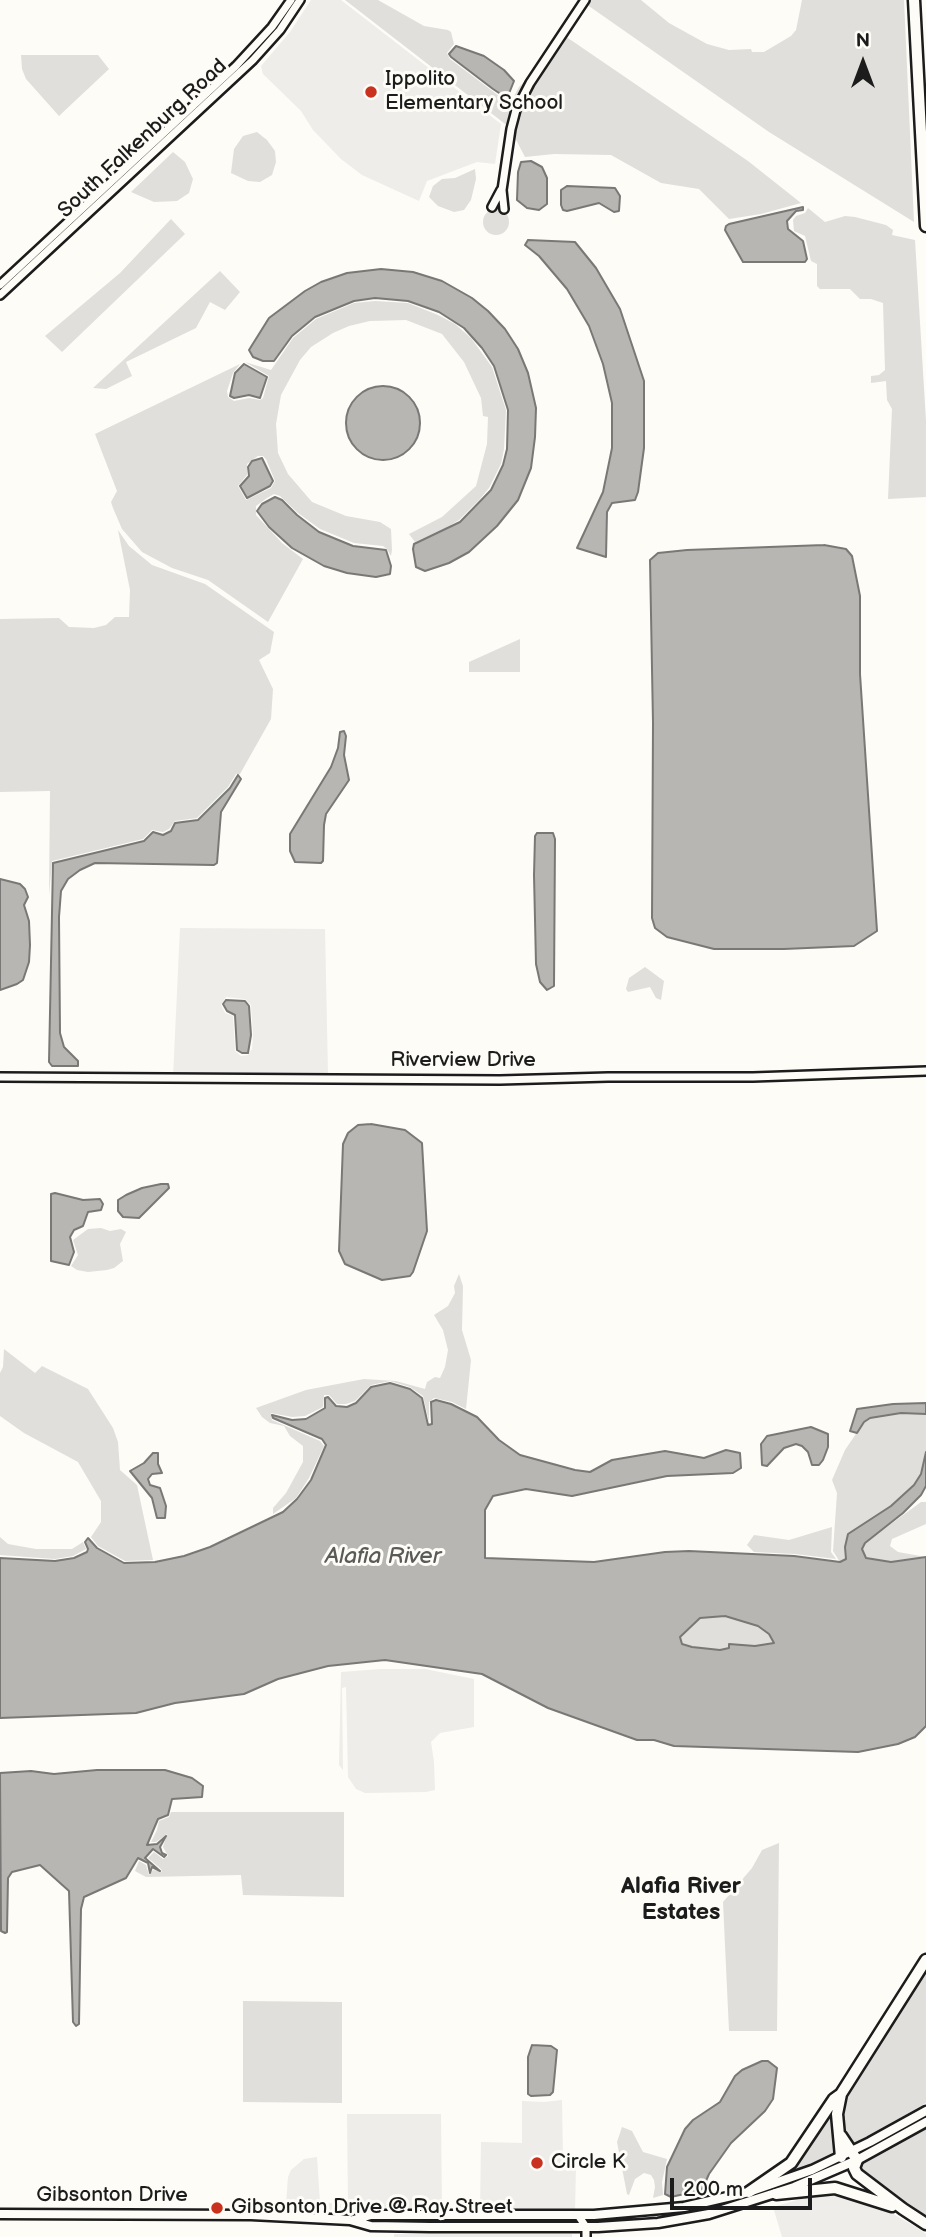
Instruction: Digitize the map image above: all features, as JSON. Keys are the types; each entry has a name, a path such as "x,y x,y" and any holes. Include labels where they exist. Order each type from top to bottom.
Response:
{"highway":[{"path":"914,0 926,226"},
{"path":"841,2157 837,2114 841,2094 926,1959"},
{"path":"749,2192 791,2163 834,2099 841,2094"},
{"path":"840,2133 855,2156 857,2174 926,2224"},
{"path":"776,2194 835,2188 903,2209"}],"main road":[{"name":"Gibsonton Drive","path":"350,2220 371,2215 578,2215 634,2213 671,2208 749,2192 841,2157 855,2156 926,2111"},
{"name":"Gibsonton Drive","path":"0,2214 237,2214 350,2220 371,2226 619,2226 685,2219 776,2194 926,2122"},
{"path":"465,2227 478,2215 481,2221 491,2227"}],"street":[{"name":"South Falkenburg Road","path":"0,295 242,59 272,27 291,0"},
{"name":"South Falkenburg Road","path":"0,285 253,60 280,30 300,0"},
{"path":"504,209 502,190 516,110 536,73 585,0"},
{"path":"492,207 502,190"},
{"name":"Riverview Drive","path":"0,1077 500,1080 753,1077 926,1071"},
{"path":"574,2237 578,2215"},
{"path":"578,2215 586,2227 586,2237"}],"shaded area":[{"name":"Ippolito Elementary School","path":"311,0 341,0 501,124 495,164 477,162 427,181 419,201 362,175 341,159 313,130 301,111 263,74 261,66 290,32"},
{"path":"345,0 378,0 424,26 448,30 454,44 447,53 450,59 507,102 535,71 509,127"},
{"path":"588,0 641,0 669,23 707,44 729,50 751,49 752,52 764,52 791,36 796,30 802,0 904,0 914,222 769,132 586,4"},
{"path":"565,36 748,161 801,203 729,219 699,189 661,183 611,155 554,154 525,157 513,134 519,111 525,96"},
{"path":"21,55 98,55 109,69 59,116 26,79"},
{"path":"257,132 275,151 276,162 272,175 260,182 248,181 231,173 234,149 243,136"},
{"path":"173,152 185,162 193,179 189,193 177,201 154,202 131,192"},
{"path":"475,169 476,179 471,200 464,210 454,212 438,206 429,197 433,186 442,179 455,178"},
{"path":"808,208 825,222 845,216 855,217 886,225 893,230 892,235 915,240 926,421 926,497 888,499 892,409 887,400 886,381 871,383 871,376 879,375 885,370 883,303 860,299 850,289 820,289 817,286 817,264 811,261 805,236 794,231 793,220"},
{"path":"496,209 505,213 509,222 505,231 496,235 487,231 483,222 487,213"},
{"path":"171,219 185,234 62,352 45,336 120,273"},
{"path":"220,271 240,292 225,310 210,302 196,328 126,362 132,376 106,389 93,388"},
{"path":"354,303 408,303 455,324 471,338 492,367 506,410 501,464 489,488 459,520 415,542 409,534 442,517 476,486 487,444 488,417 483,416 481,398 464,362 442,334 406,320 370,321 349,326 311,347 300,360 281,395 276,424 278,453 288,474 312,502 346,516 380,522 391,529 392,550 391,556 383,546 354,543 320,529 280,496 274,494 267,498 256,506 256,515 282,543 303,559 268,622 208,580 172,568 142,552 122,529 113,508 111,502 117,491 95,434 240,364 233,373 227,391 228,397 234,401 249,398 260,400 263,398 269,376 245,362 271,370 293,338 316,319","holes":["258,456 263,456 275,481 271,488 246,500 238,486 247,475 247,464"]},
{"path":"118,530 129,546 152,565 205,584 274,632 270,653 259,660 273,689 271,719 240,774 236,774 228,787 197,818 175,821 169,829 163,832 152,830 143,839 52,861 49,896 50,791 0,792 0,619 59,618 69,627 94,628 106,625 115,617 129,617 130,590"},
{"path":"520,639 520,672 469,672 469,662"},
{"path":"180,928 325,929 328,1074 173,1077","holes":["226,997 245,999 251,1005 253,1035 252,1049 248,1055 241,1056 235,1051 233,1016 225,1013 221,1005"]},
{"path":"645,967 664,981 661,1000 656,998 650,987 628,992 626,989 629,978"},
{"path":"101,1228 110,1231 121,1229 126,1232 120,1244 123,1261 114,1268 88,1272 71,1266 78,1255 73,1240 88,1229"},
{"path":"459,1274 463,1286 462,1330 471,1360 466,1409 434,1398 429,1402 429,1422 423,1396 410,1387 390,1381 371,1385 355,1401 346,1404 337,1404 329,1395 324,1395 323,1407 305,1416 292,1417 271,1413 272,1420 320,1441 324,1446 296,1498 273,1514 273,1508 286,1493 303,1462 303,1446 290,1436 284,1426 270,1423 256,1408 306,1390 364,1379 396,1381 425,1389 427,1382 435,1377 440,1378 445,1367 448,1350 443,1330 434,1315 448,1306 455,1293 454,1286"},
{"path":"4,1349 35,1373 42,1366 88,1389 113,1428 118,1442 120,1470 137,1485 153,1560 125,1561 98,1546 91,1537 101,1522 101,1501 78,1462 24,1433 0,1416 0,1373"},
{"path":"901,1413 926,1414 926,1452 921,1474 914,1485 891,1506 848,1534 846,1559 840,1562 833,1551 837,1493 832,1480 845,1450 864,1422 870,1418"},
{"path":"921,1502 926,1502 926,1524 892,1539 890,1546 898,1552 926,1557 891,1562 866,1558 862,1549 865,1543"},
{"path":"832,1527 831,1552 836,1559 754,1552 747,1545 754,1535 789,1540"},
{"path":"0,1537 8,1544 36,1549 72,1549 83,1542 86,1549 73,1556 55,1559 0,1555"},
{"path":"725,1616 758,1626 769,1634 774,1643 755,1646 730,1644 729,1648 720,1650 682,1644 680,1637 700,1618"},
{"path":"425,1669 474,1679 474,1727 440,1733 431,1742 435,1790 365,1793 356,1789 348,1777 346,1687 342,1688 343,1770 339,1765 341,1672"},
{"path":"171,1812 344,1812 344,1897 243,1895 241,1875 146,1877 135,1871 139,1861 146,1865 149,1875 153,1870 162,1872 148,1858 154,1852 163,1859 168,1856 163,1847 167,1834 156,1842 151,1842 159,1821 169,1817"},
{"path":"779,1843 777,2031 729,2031 723,1902 752,1868 762,1850"},
{"path":"926,1968 926,2103 860,2142 852,2144 846,2135 842,2117 847,2093"},
{"path":"243,2001 342,2002 342,2103 243,2102"},
{"path":"562,2100 563,2159 578,2161 575,2212 480,2213 481,2142 522,2143 522,2101"},
{"path":"832,2108 831,2118 838,2153 782,2176 781,2174"},
{"path":"347,2114 441,2114 442,2213 346,2211"},
{"path":"622,2127 632,2131 643,2152 667,2159 662,2182 663,2195 653,2198 654,2180 651,2175 644,2173 635,2179 629,2195 627,2194 617,2142"},
{"path":"926,2128 926,2221 863,2177 858,2165"},
{"path":"317,2157 320,2202 341,2204 341,2211 286,2204 291,2170 304,2159"},
{"path":"815,2195 837,2195 888,2211 916,2227 926,2234 926,2237 782,2237 773,2207"},
{"path":"394,2234 572,2234 572,2237 394,2237"}],"water":[{"path":"456,46 484,56 504,70 514,81 508,96 505,97 493,89 451,57 449,54"},
{"path":"531,161 542,167 547,178 547,204 539,210 527,208 517,200 521,162"},
{"path":"567,186 615,188 620,196 619,211 614,212 599,203 563,210 561,190"},
{"path":"803,207 803,210 796,211 787,221 788,229 803,241 807,259 805,262 743,262 725,230 726,226"},
{"path":"528,240 575,242 596,268 620,309 644,381 644,448 638,492 635,500 612,503 607,512 606,557 577,548 603,492 612,448 612,403 603,364 589,326 567,289 539,256 525,245"},
{"path":"381,269 413,272 442,281 472,298 488,311 505,329 518,349 528,373 536,408 531,468 518,500 497,526 469,552 449,563 425,571 416,567 414,544 460,522 491,490 503,465 507,449 508,410 494,366 482,348 464,328 439,312 408,301 375,298 354,301 315,317 292,336 274,361 253,357 249,350 269,318 305,291 347,273"},
{"path":"244,364 267,377 260,398 249,395 234,398 230,396 235,373"},
{"path":"376,386 390,386 404,392 414,402 420,423 414,444 404,454 390,460 376,460 362,454 352,444 346,430 346,416 352,402 362,392"},
{"path":"262,458 273,481 270,486 247,498 240,486 249,476 248,467 252,461"},
{"path":"275,497 319,532 353,546 386,550 391,566 390,574 376,577 347,573 324,566 292,548 269,527 257,511 262,504"},
{"path":"824,545 846,549 852,556 860,596 860,674 877,931 854,946 784,949 714,949 667,937 655,928 652,918 650,560 658,553 687,550"},
{"path":"344,731 344,755 349,780 326,814 323,861 295,862 290,851 290,834 331,767 340,732"},
{"path":"238,775 241,779 221,812 217,863 214,865 95,863 68,879 61,891 59,917 60,1033 64,1047 78,1061 78,1066 52,1066 49,1062 53,863 144,841 153,832 163,835 171,831 175,823 198,820 230,788"},
{"path":"537,833 553,833 555,839 554,986 547,990 540,982 536,964 534,875"},
{"path":"0,879 20,884 25,889 28,897 24,905 29,921 30,945 29,962 23,980 0,990"},
{"path":"226,1000 245,1001 249,1006 251,1035 248,1053 237,1050 235,1015 227,1011 223,1004"},
{"path":"371,1124 405,1130 422,1143 427,1231 410,1276 382,1280 345,1264 339,1251 343,1144 348,1133 358,1125"},
{"path":"168,1184 169,1188 139,1218 123,1217 118,1211 118,1200 142,1188"},
{"path":"51,1194 83,1200 100,1199 103,1204 101,1210 88,1212 83,1226 74,1230 70,1237 74,1252 69,1265 51,1261"},
{"name":"Alafia River","path":"390,1383 410,1389 422,1398 428,1425 432,1424 431,1402 436,1400 451,1404 477,1417 499,1440 520,1455 575,1470 590,1472 612,1460 665,1451 704,1458 726,1450 740,1453 741,1468 733,1473 667,1476 572,1496 526,1489 493,1496 485,1510 485,1558 594,1562 689,1551 794,1556 840,1562 846,1559 848,1534 891,1506 914,1485 921,1474 926,1452 926,1486 921,1495 865,1543 862,1549 866,1558 891,1562 926,1557 926,1726 915,1737 898,1744 858,1752 674,1746 654,1740 637,1740 548,1708 482,1674 385,1660 328,1666 278,1679 244,1694 175,1703 136,1713 0,1718 0,1558 55,1561 74,1558 87,1552 85,1542 88,1538 97,1548 124,1563 155,1562 210,1547 283,1512 311,1480 326,1445 322,1439 273,1418 272,1415 292,1420 306,1419 325,1408 325,1398 328,1397 336,1406 347,1407 356,1403 371,1387","holes":["725,1616 758,1626 769,1634 774,1643 755,1646 729,1644 729,1648 720,1650 682,1644 680,1637 700,1618"]},
{"path":"926,1403 926,1414 901,1413 870,1418 857,1433 850,1431 857,1409"},
{"path":"811,1427 828,1434 828,1447 819,1465 812,1465 808,1452 796,1444 784,1448 767,1466 762,1465 761,1444 767,1436"},
{"path":"153,1453 158,1453 158,1464 162,1473 152,1474 148,1479 150,1485 160,1488 166,1506 165,1518 157,1518 152,1498 130,1471 144,1463"},
{"path":"97,1770 165,1770 192,1778 203,1786 202,1797 172,1799 168,1815 158,1819 147,1845 157,1844 166,1836 160,1847 166,1855 164,1857 153,1849 145,1858 160,1871 152,1867 150,1873 148,1863 138,1858 126,1878 84,1897 81,1909 79,2024 76,2026 73,2022 69,1891 40,1865 12,1872 8,1878 7,1932 1,1931 0,1773 31,1771 54,1774"},
{"path":"532,2045 551,2046 557,2050 553,2092 550,2095 528,2094 528,2057"},
{"path":"762,2061 768,2061 777,2068 773,2099 765,2111 731,2143 709,2174 702,2190 671,2197 665,2194 667,2167 685,2129 693,2120 720,2102 735,2076"}],"place":[{"name":"Ippolito Elementary School","path":"371,92"},
{"name":"Circle K","path":"537,2163"},
{"name":"Gibsonton Drive @ Ray Street","path":"217,2208"}],"district":[{"name":"Alafia River Estates","path":"681,1900"}]}
